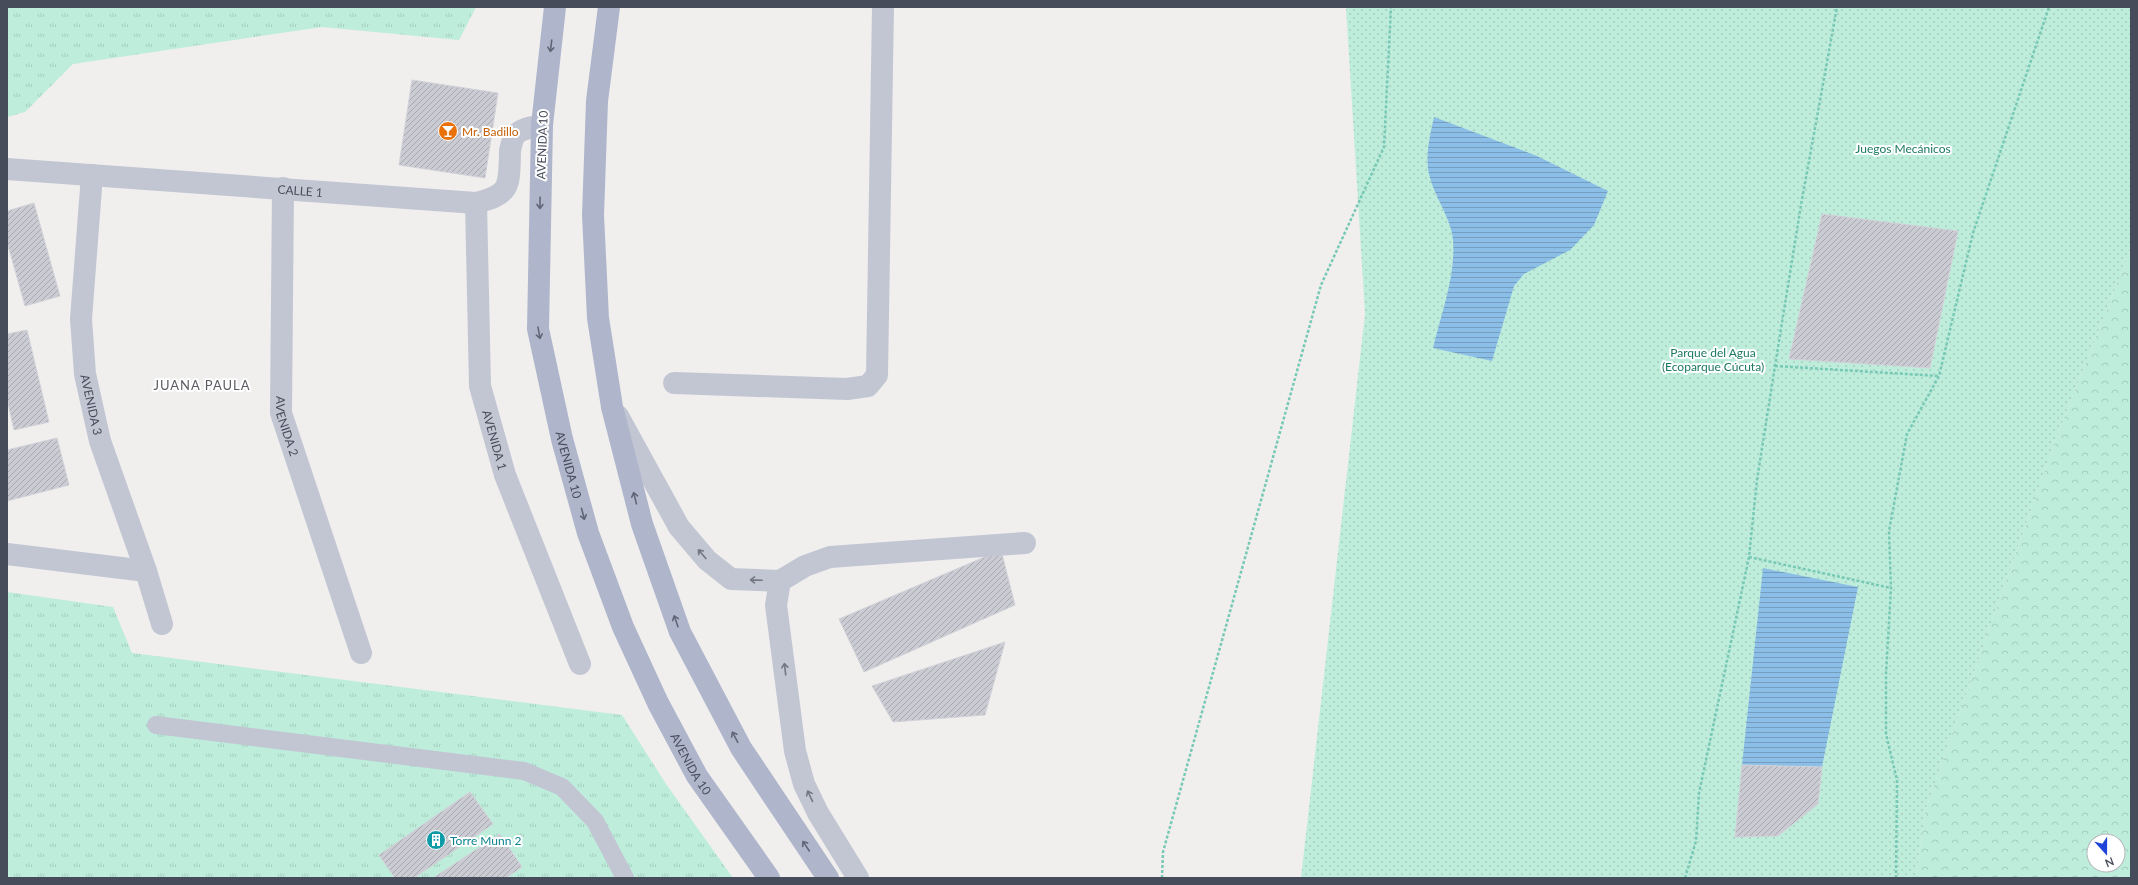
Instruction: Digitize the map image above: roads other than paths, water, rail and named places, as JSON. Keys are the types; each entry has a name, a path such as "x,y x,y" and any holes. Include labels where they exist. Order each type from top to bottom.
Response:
{"main road":[{"name":"AVENIDA 10","path":"555,7 542,125 538,329 562,439 588,533 623,627 658,704 698,776 769,878"},
{"path":"609,7 597,102 592,215 598,318 612,406 642,524 680,632 741,748 828,878"}],"street":[{"path":"674,384 847,389 868,386 877,375 883,7"},
{"name":"CALLE 1","path":"7,169 476,203 493,199 504,191 509,180 511,144 516,135 525,129 542,125"},
{"name":"AVENIDA 3","path":"92,175 81,319 85,374 100,441 146,571 162,624"},
{"name":"AVENIDA 2","path":"283,188 281,412 361,653"},
{"name":"AVENIDA 1","path":"476,203 480,386 505,474 580,664"},
{"path":"612,406 679,527 707,560 731,579 780,581 805,566 830,557 1025,543"},
{"path":"7,554 146,571"},
{"path":"780,581 776,605 795,751 804,784 818,813 858,878"}],"lane":[{"path":"156,725 524,770 562,787 595,821 625,878"}],"water":[{"path":"1434,117 1537,156 1608,191 1594,225 1570,250 1524,274 1514,286 1492,361 1433,348 1450,281 1453,254 1452,232 1431,182 1428,167 1428,146"},
{"path":"1763,568 1858,587 1822,767 1742,765"}],"place":[{"name":"Mr. Badillo","path":"448,131"},
{"name":"Torre Munn 2","path":"436,840"}],"district":[{"name":"JUANA PAULA","path":"202,385"}],"park label":[{"name":"Juegos Mecánicos","path":"1903,148"},
{"name":"Parque del Agua (Ecoparque Cúcuta)","path":"1713,359"}]}
